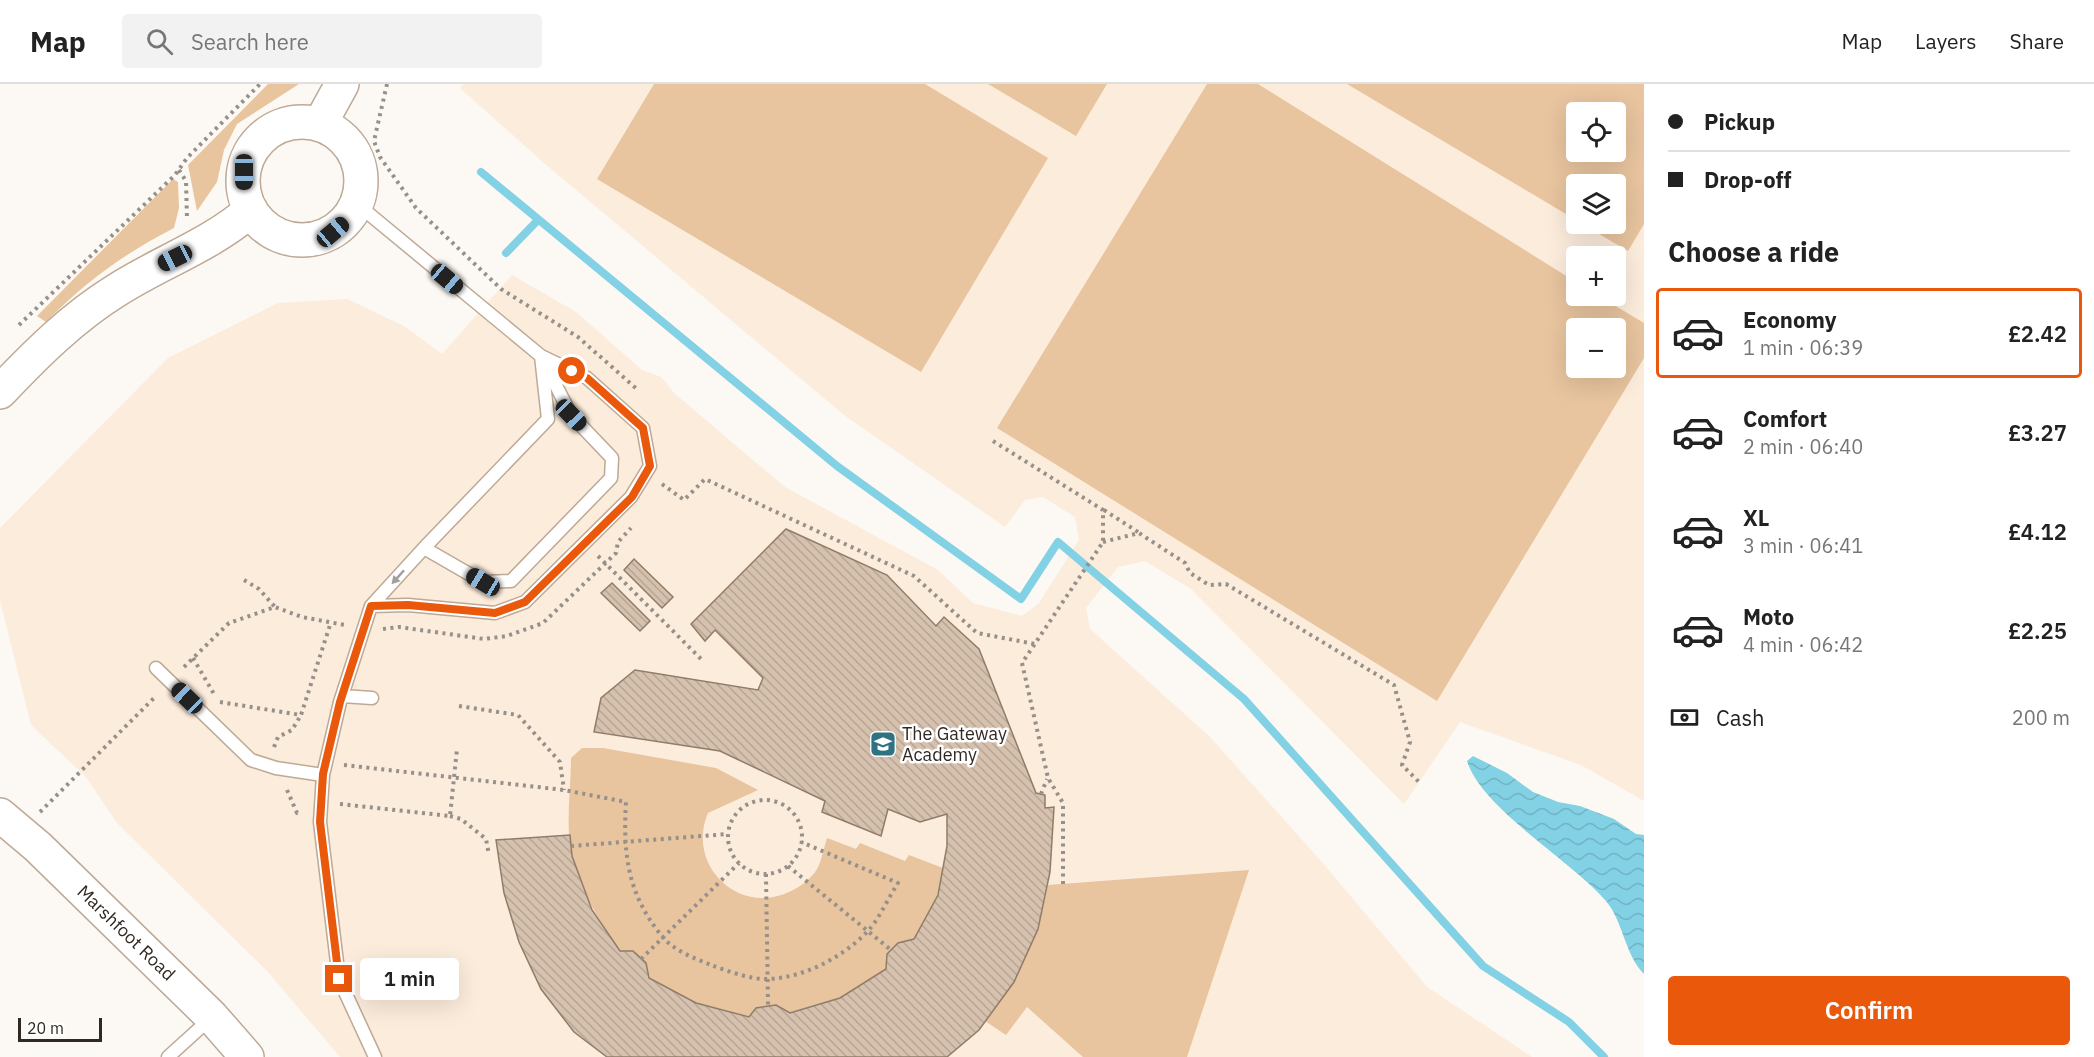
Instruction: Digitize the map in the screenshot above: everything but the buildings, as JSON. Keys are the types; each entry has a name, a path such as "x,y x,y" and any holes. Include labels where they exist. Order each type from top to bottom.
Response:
{"main road":[{"path":"320,124 342,84"},
{"path":"296,122 320,124 335,130 356,156 361,172 357,204 347,220 333,232 306,239 279,235 261,225 250,210 244,192 244,172 250,154 261,138 277,127 296,122"},
{"path":"0,392 87,311 146,272 231,227 250,210"},
{"name":"Marshfoot Road","path":"0,815 38,847 212,1017 247,1057"}],"lane":[{"path":"357,204 541,356 587,378 643,428 650,466 632,497 525,602 495,613 408,605 371,606"},
{"path":"424,548 483,582 511,581 611,478 612,458 571,415 541,356"},
{"path":"375,1057 339,979 320,822 324,769 342,696 371,606 548,419 541,356"},
{"path":"156,668 251,760 267,765 324,769"},
{"path":"342,696 372,698"},
{"path":"168,1057 212,1017"}],"path":[{"path":"16,328 178,170 186,158 260,84"},
{"path":"387,84 374,141 380,157 416,208 501,289 578,337 638,390"},
{"path":"178,170 186,181 186,252"},
{"path":"993,441 1185,563 1190,573 1209,585 1226,584 1394,685 1410,742 1402,765 1419,782"},
{"path":"646,472 684,500 705,480 914,576 977,633 1035,644"},
{"path":"1063,884 1063,803 1048,778 1023,663 1103,542 1103,510"},
{"path":"1103,542 1139,533"},
{"path":"584,543 703,661"},
{"path":"244,580 259,589 275,607"},
{"path":"331,622 301,715 292,730 278,737 264,777 285,785 297,813 342,804 461,819 486,839 489,855"},
{"path":"193,658 218,702 301,715"},
{"path":"53,800 171,682"},
{"path":"459,706 518,715 560,762 564,790"},
{"path":"450,816 457,748"},
{"path":"324,769 453,777 564,790 626,802 624,842 626,866 644,911 663,938 691,957 742,974 767,979 800,973 826,963 868,932 898,883 801,842"},
{"path":"1041,794 1048,778"},
{"path":"769,800 790,809 801,830 801,842 794,859 788,866 766,874 756,872 739,863 732,855 728,834 737,812 746,805 769,800"},
{"path":"571,846 728,834"},
{"path":"641,959 739,863"},
{"path":"788,866 891,950"},
{"path":"766,874 768,1006"}],"shaded area":[{"path":"268,84 299,84 237,124 224,150 217,182 197,211 188,165"},
{"path":"463,84 1644,84 1644,801 1581,765 1460,722 1404,804 1191,589 1145,561 1118,567 1086,608 1090,629 1209,736 1321,861 1427,987 1532,1057 340,1057 268,972 117,823 86,777 31,725 0,600 0,528 168,358 278,303 347,299 404,326 442,354 512,275 576,312 642,370 661,377 675,394 785,487 938,570 973,603 1022,616 1039,603 1079,540 1075,517 1043,497 1025,500 1005,527 844,415 544,163 460,88"},
{"path":"654,84 925,84 1048,158 921,372 597,179"},
{"path":"988,84 1107,84 1076,136"},
{"path":"1207,84 1258,84 1566,276 1566,306 1616,306 1644,323 1644,358 1437,701 997,428"},
{"path":"1347,84 1644,84 1644,224 1628,251 1626,246 1619,246 1599,234 1626,234 1626,174 1566,174 1566,214"},
{"path":"173,179 178,182 179,208 174,228 106,269 46,322 37,316"},
{"path":"582,748 603,748 716,768 758,790 708,813 703,832 704,850 710,867 721,881 735,891 751,897 770,898 797,888 817,869 827,838 856,849 860,843 905,861 909,855 943,868 938,895 914,939 898,943 887,954 886,969 840,998 790,1013 776,1005 756,1008 749,1017 696,1003 649,978 646,963 633,952 620,951 586,894 572,856 569,832 571,758"},
{"path":"1249,870 1187,1057 1083,1057 1027,1007 1006,1035 985,1021 1038,929 1048,885"}],"water":[{"path":"1473,756 1507,773 1533,792 1614,819 1636,834 1644,835 1644,974 1632,957 1612,909 1606,901 1591,885 1508,816 1490,797 1476,779 1467,761"}],"waterway":[{"path":"481,172 837,466 1021,599 1058,542 1244,699 1483,966 1569,1022 1604,1057"},
{"path":"506,253 538,220"}],"place":[{"name":"The Gateway Academy","path":"883,744"}],"route":[{"path":"339,979 320,822 323,774 340,702 371,606 408,605 495,613 525,602 632,497 650,466 643,428 587,378 572,371"}]}
